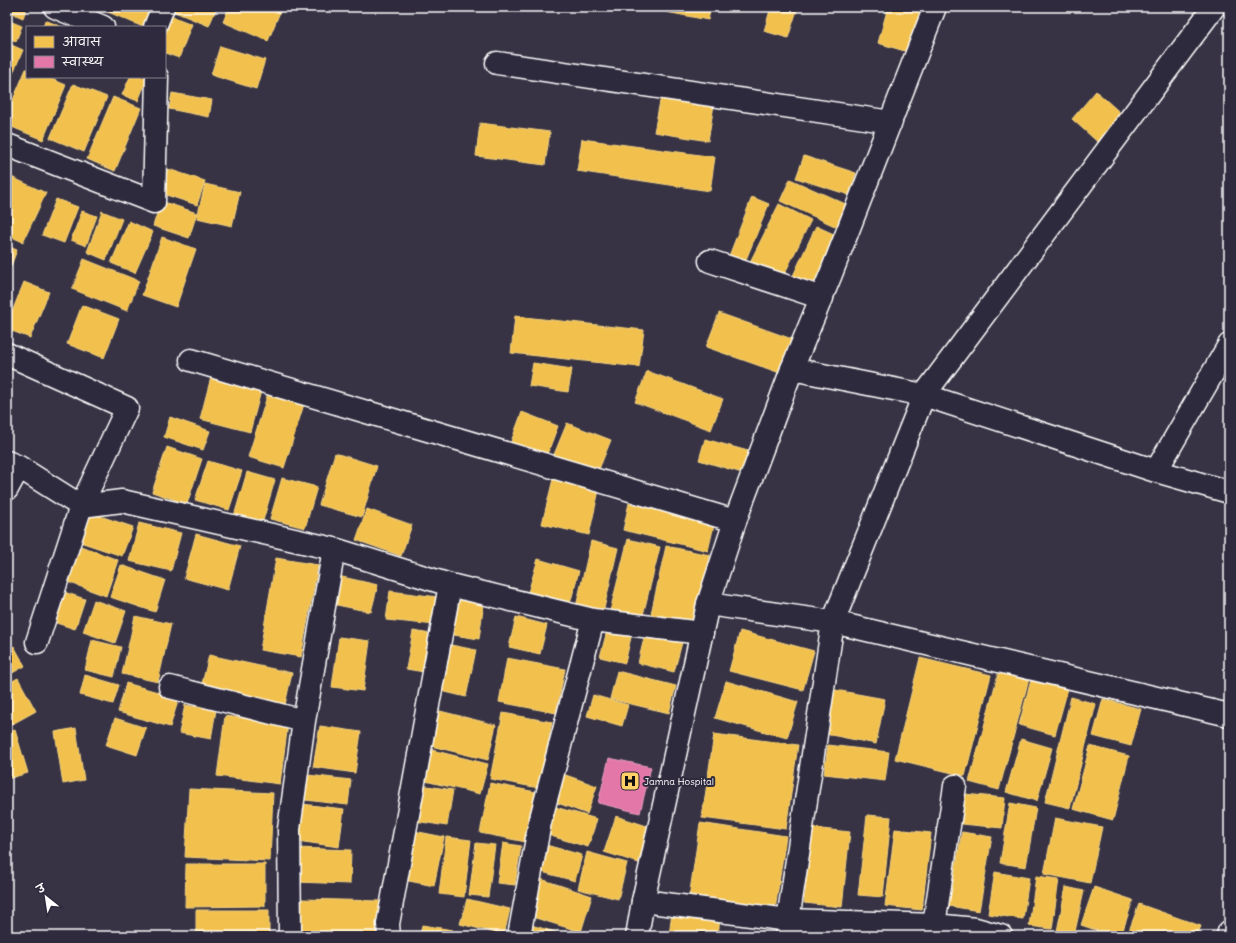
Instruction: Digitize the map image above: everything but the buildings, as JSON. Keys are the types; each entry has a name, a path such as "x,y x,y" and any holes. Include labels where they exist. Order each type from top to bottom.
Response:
{"street":[{"path":"54,7 101,26"},
{"path":"155,26 163,7"},
{"path":"637,936 643,900 708,604 735,521 792,369 822,298 935,7"},
{"path":"788,928 833,622 924,395 1214,7"},
{"path":"497,63 891,122"},
{"path":"7,145 154,202 157,78"},
{"path":"710,261 822,298"},
{"path":"1156,471 1229,345"},
{"path":"7,354 127,408 81,506 37,642"},
{"path":"191,360 735,521"},
{"path":"792,369 924,395 1156,471 1229,492"},
{"path":"7,489 13,465 81,506 122,501 334,549 450,585 593,620 702,633"},
{"path":"290,936 289,829 304,722 334,549"},
{"path":"389,936 388,924 450,585"},
{"path":"708,604 833,622 1229,716"},
{"path":"519,936 540,822 593,620"},
{"path":"170,687 304,722"},
{"path":"934,925 955,786"},
{"path":"643,900 788,928 934,925 1002,936"},
{"path":"1228,936 1229,932"}],"place":[{"name":"Jamna Hospital","path":"630,781"}]}
